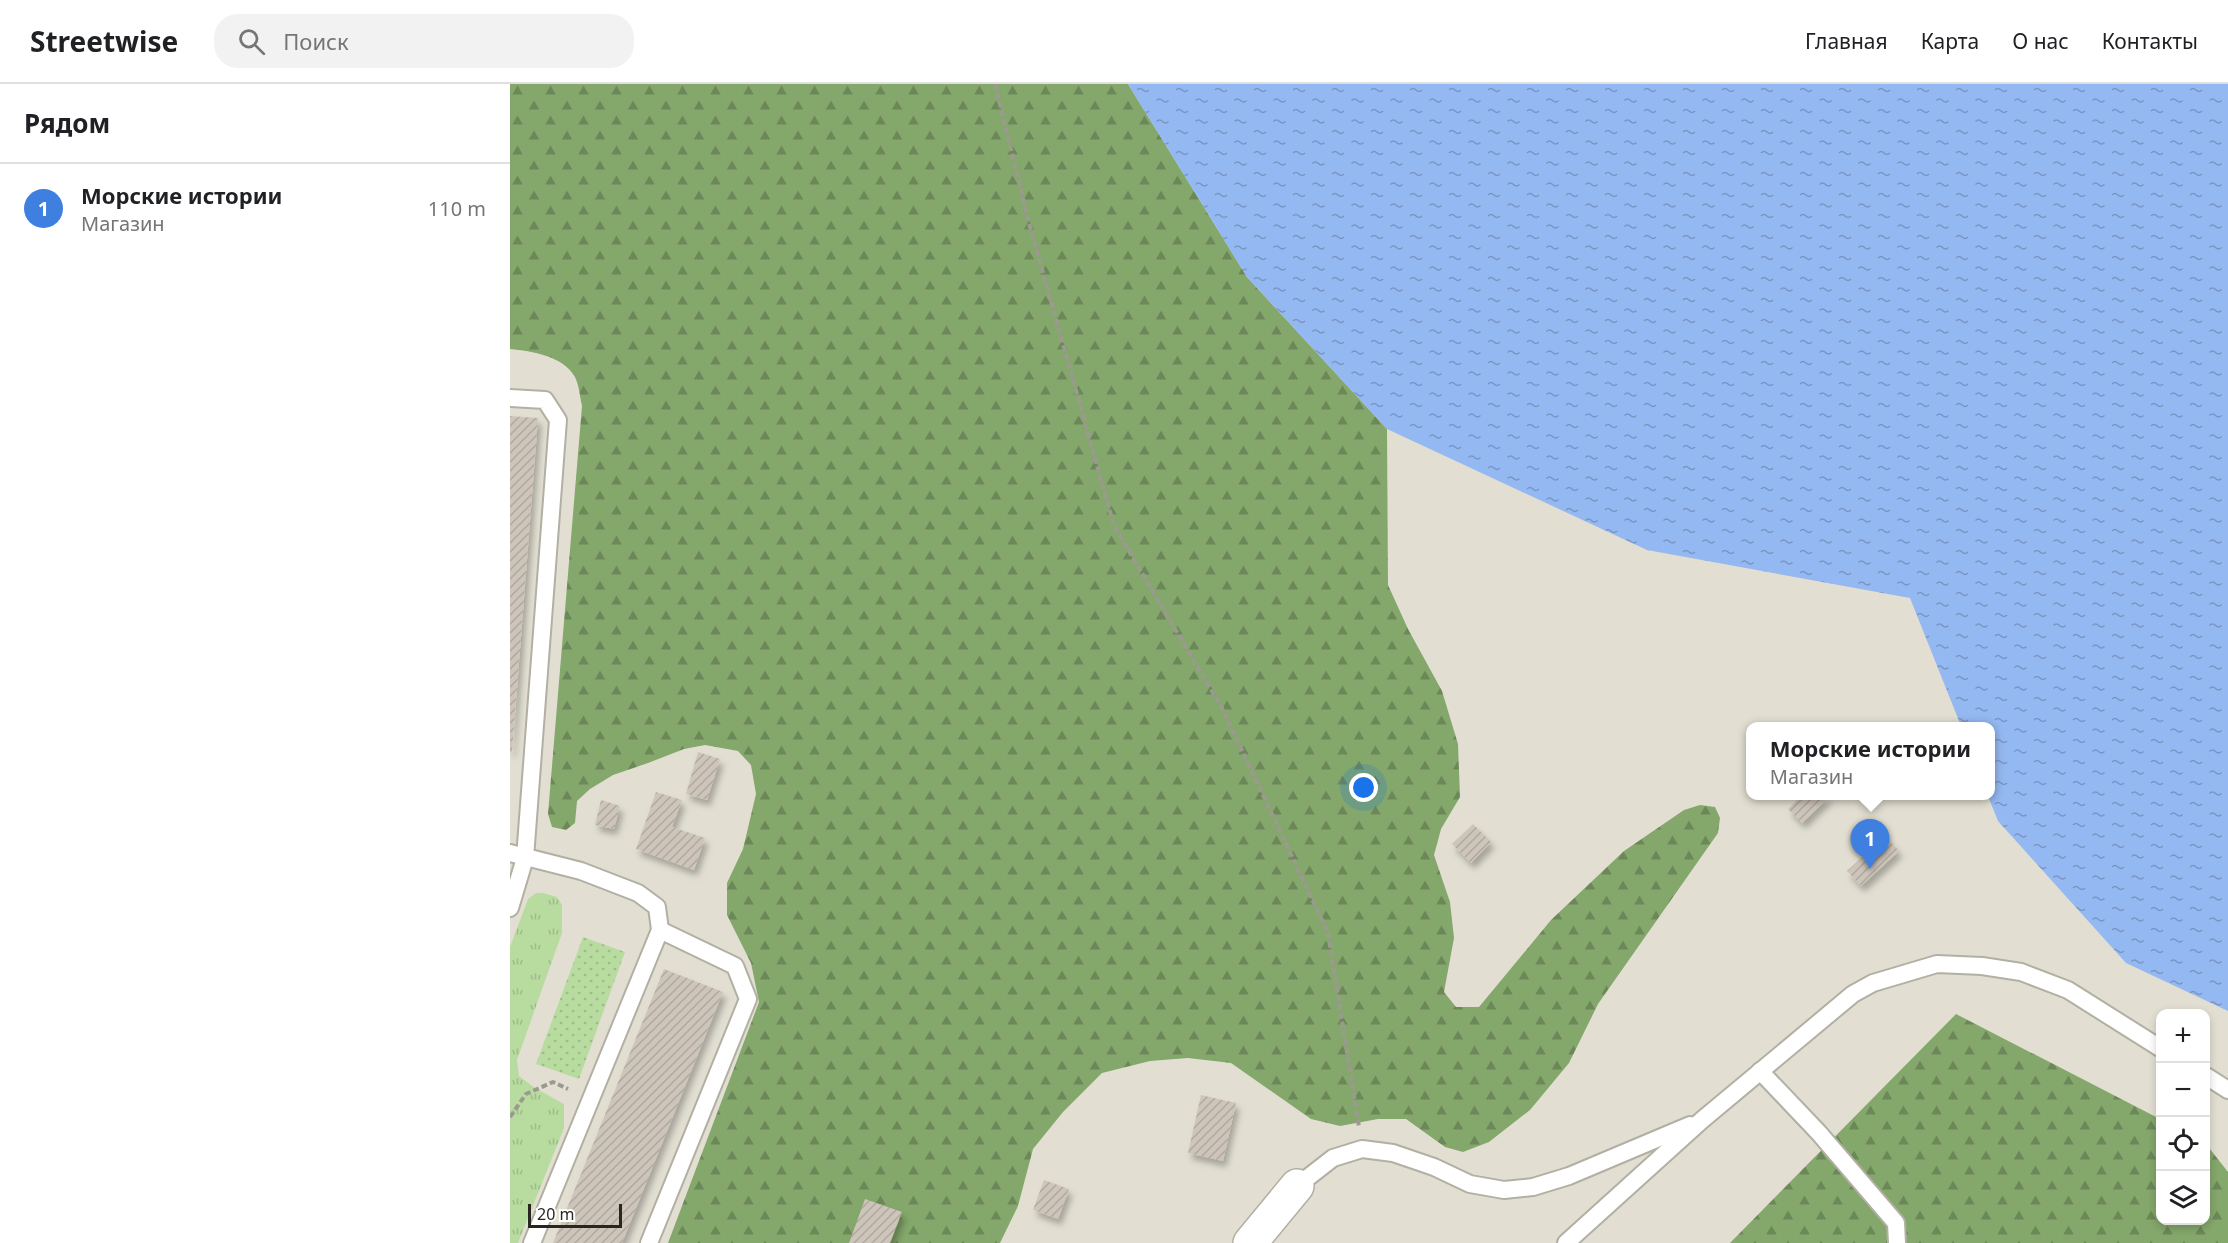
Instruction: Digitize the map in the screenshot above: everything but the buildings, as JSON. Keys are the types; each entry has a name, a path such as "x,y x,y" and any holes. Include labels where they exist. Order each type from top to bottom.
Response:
{"street":[{"path":"1250,1243 1297,1186"}],"lane":[{"path":"510,398 545,400 558,420 510,908"},
{"path":"517,855 581,871 638,893 657,908 660,930 532,1243"},
{"path":"649,1243 748,999 735,966 660,930"},
{"path":"1566,1243 1702,1120 1760,1071 1853,994 1874,983 1937,964 1982,966 2021,972 2068,990 2156,1045"},
{"path":"1760,1071 1819,1133 1896,1223 1897,1243"},
{"path":"2210,1079 2228,1090"},
{"path":"1297,1186 1333,1158 1362,1149 1393,1153 1434,1167 1470,1184 1504,1190 1533,1187 1569,1176 1702,1120"}],"path":[{"path":"995,84 1029,223 1114,525 1222,708 1328,933 1362,1149"},
{"path":"510,1117 526,1094 553,1082"}],"green space":[{"path":"510,84 1128,84 1247,277 1387,429 1388,585 1408,629 1442,691 1458,744 1460,797 1441,829 1434,855 1450,902 1454,938 1444,992 1456,1007 1479,1007 1551,920 1624,851 1684,810 1700,805 1715,807 1720,818 1718,833 1598,1004 1569,1063 1530,1110 1489,1142 1463,1152 1445,1147 1406,1119 1378,1119 1340,1126 1311,1119 1231,1063 1188,1058 1150,1061 1102,1073 1063,1112 1033,1149 1018,1206 1000,1243 668,1243 759,1002 751,963 727,915 727,883 743,849 756,794 751,765 738,751 705,745 684,749 613,775 590,789 577,801 575,823 566,830 552,827 548,814 582,406 575,377 563,364 537,353 510,349"},
{"path":"536,893 557,897 562,905 562,933 517,1060 519,1076 564,1104 564,1128 518,1243 510,1243 510,947 528,899"},
{"path":"583,937 625,952 579,1079 536,1064"},
{"path":"1956,1014 2156,1117 2156,1225 2210,1225 2210,1149 2228,1172 2228,1243 1730,1243"}],"water":[{"path":"1128,84 2228,84 2228,1011 2126,963 1998,821 1990,800 1995,800 1995,722 1959,722 1910,598 1647,550 1387,429 1247,277"}],"place":[{"name":"Морские истории","path":"1870,869"}]}
